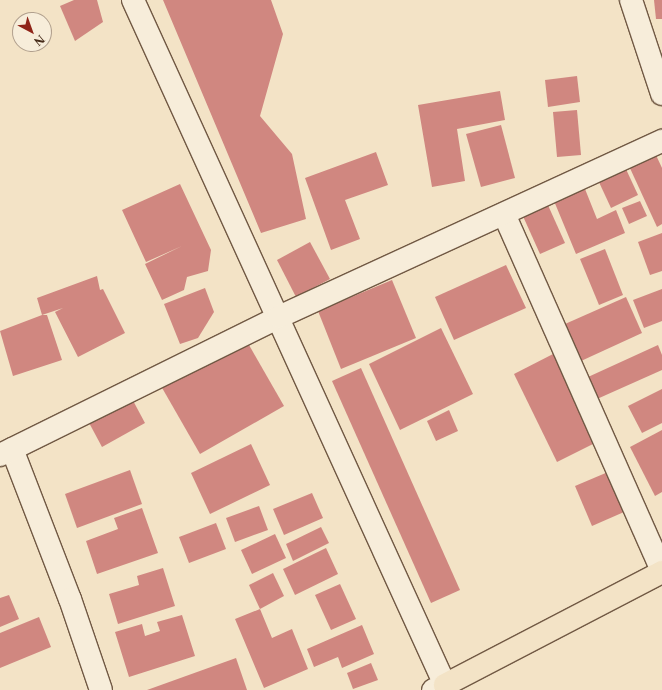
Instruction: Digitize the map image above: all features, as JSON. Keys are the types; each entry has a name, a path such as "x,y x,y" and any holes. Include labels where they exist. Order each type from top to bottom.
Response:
{"main road":[{"path":"442,688 662,571"}],"street":[{"path":"133,0 279,317 442,688"},
{"path":"631,0 662,94"},
{"path":"100,690 70,599 6,452 279,317 662,141"},
{"path":"504,214 662,571"}],"building":[{"path":"74,0 97,0 103,22 75,41 60,6"},
{"path":"163,0 271,0 283,34 260,116 292,154 306,219 261,233"},
{"path":"654,0 662,0 662,19 656,19"},
{"path":"577,76 580,102 548,107 545,80"},
{"path":"500,91 505,120 457,129 465,181 432,187 418,105"},
{"path":"577,110 581,155 557,157 553,112"},
{"path":"501,125 515,178 481,187 466,134"},
{"path":"376,152 388,185 345,200 360,239 331,250 305,178"},
{"path":"655,153 662,168 662,224 657,227 629,166"},
{"path":"625,167 638,195 611,208 598,180"},
{"path":"180,184 211,250 208,271 187,277 184,290 162,300 145,264 182,246 146,262 122,210"},
{"path":"585,189 597,219 616,210 625,233 576,254 554,201"},
{"path":"640,201 647,216 629,224 622,208"},
{"path":"547,203 565,243 540,254 522,214"},
{"path":"662,233 662,271 650,275 638,242"},
{"path":"310,242 330,279 296,297 277,260"},
{"path":"605,249 623,295 599,305 580,259"},
{"path":"506,265 526,308 454,340 435,297"},
{"path":"97,276 100,290 103,289 125,333 78,357 55,312 63,308 42,315 37,298"},
{"path":"392,280 416,338 341,369 318,311"},
{"path":"205,288 214,312 198,338 180,344 164,304"},
{"path":"662,289 662,321 644,328 633,300"},
{"path":"626,297 642,333 581,361 565,324"},
{"path":"42,315 47,315 62,360 13,376 0,331"},
{"path":"441,328 473,394 400,430 369,364"},
{"path":"245,338 284,406 200,454 161,386"},
{"path":"658,345 662,355 662,370 597,399 588,377"},
{"path":"555,353 599,441 557,462 514,374"},
{"path":"361,368 460,590 431,603 332,381"},
{"path":"662,389 662,423 642,433 628,406"},
{"path":"130,395 145,423 102,447 87,419"},
{"path":"449,410 458,431 436,441 427,421"},
{"path":"662,430 662,492 655,496 630,447"},
{"path":"251,444 270,485 210,514 191,473"},
{"path":"130,470 142,504 77,528 65,494"},
{"path":"608,472 624,512 592,526 575,486"},
{"path":"312,493 323,518 284,535 273,509"},
{"path":"259,506 268,530 235,542 226,518"},
{"path":"142,508 158,553 97,574 86,541 118,529 114,518"},
{"path":"216,523 226,549 189,563 179,537"},
{"path":"321,527 329,543 293,561 286,544"},
{"path":"275,534 286,558 252,574 241,550"},
{"path":"326,548 338,574 295,595 283,569"},
{"path":"163,568 175,606 118,624 109,594 139,585 137,576"},
{"path":"273,573 284,596 260,609 249,585"},
{"path":"340,584 356,619 331,630 315,595"},
{"path":"9,595 19,619 0,627 0,598"},
{"path":"260,609 272,638 292,629 308,669 264,688 235,619"},
{"path":"182,615 195,656 129,677 115,632 142,624 145,636 160,631 157,622"},
{"path":"39,617 51,647 0,668 0,633"},
{"path":"362,625 374,654 342,668 338,657 314,667 307,649"},
{"path":"236,658 247,690 147,690"},
{"path":"371,663 378,680 353,689 347,673"}]}
